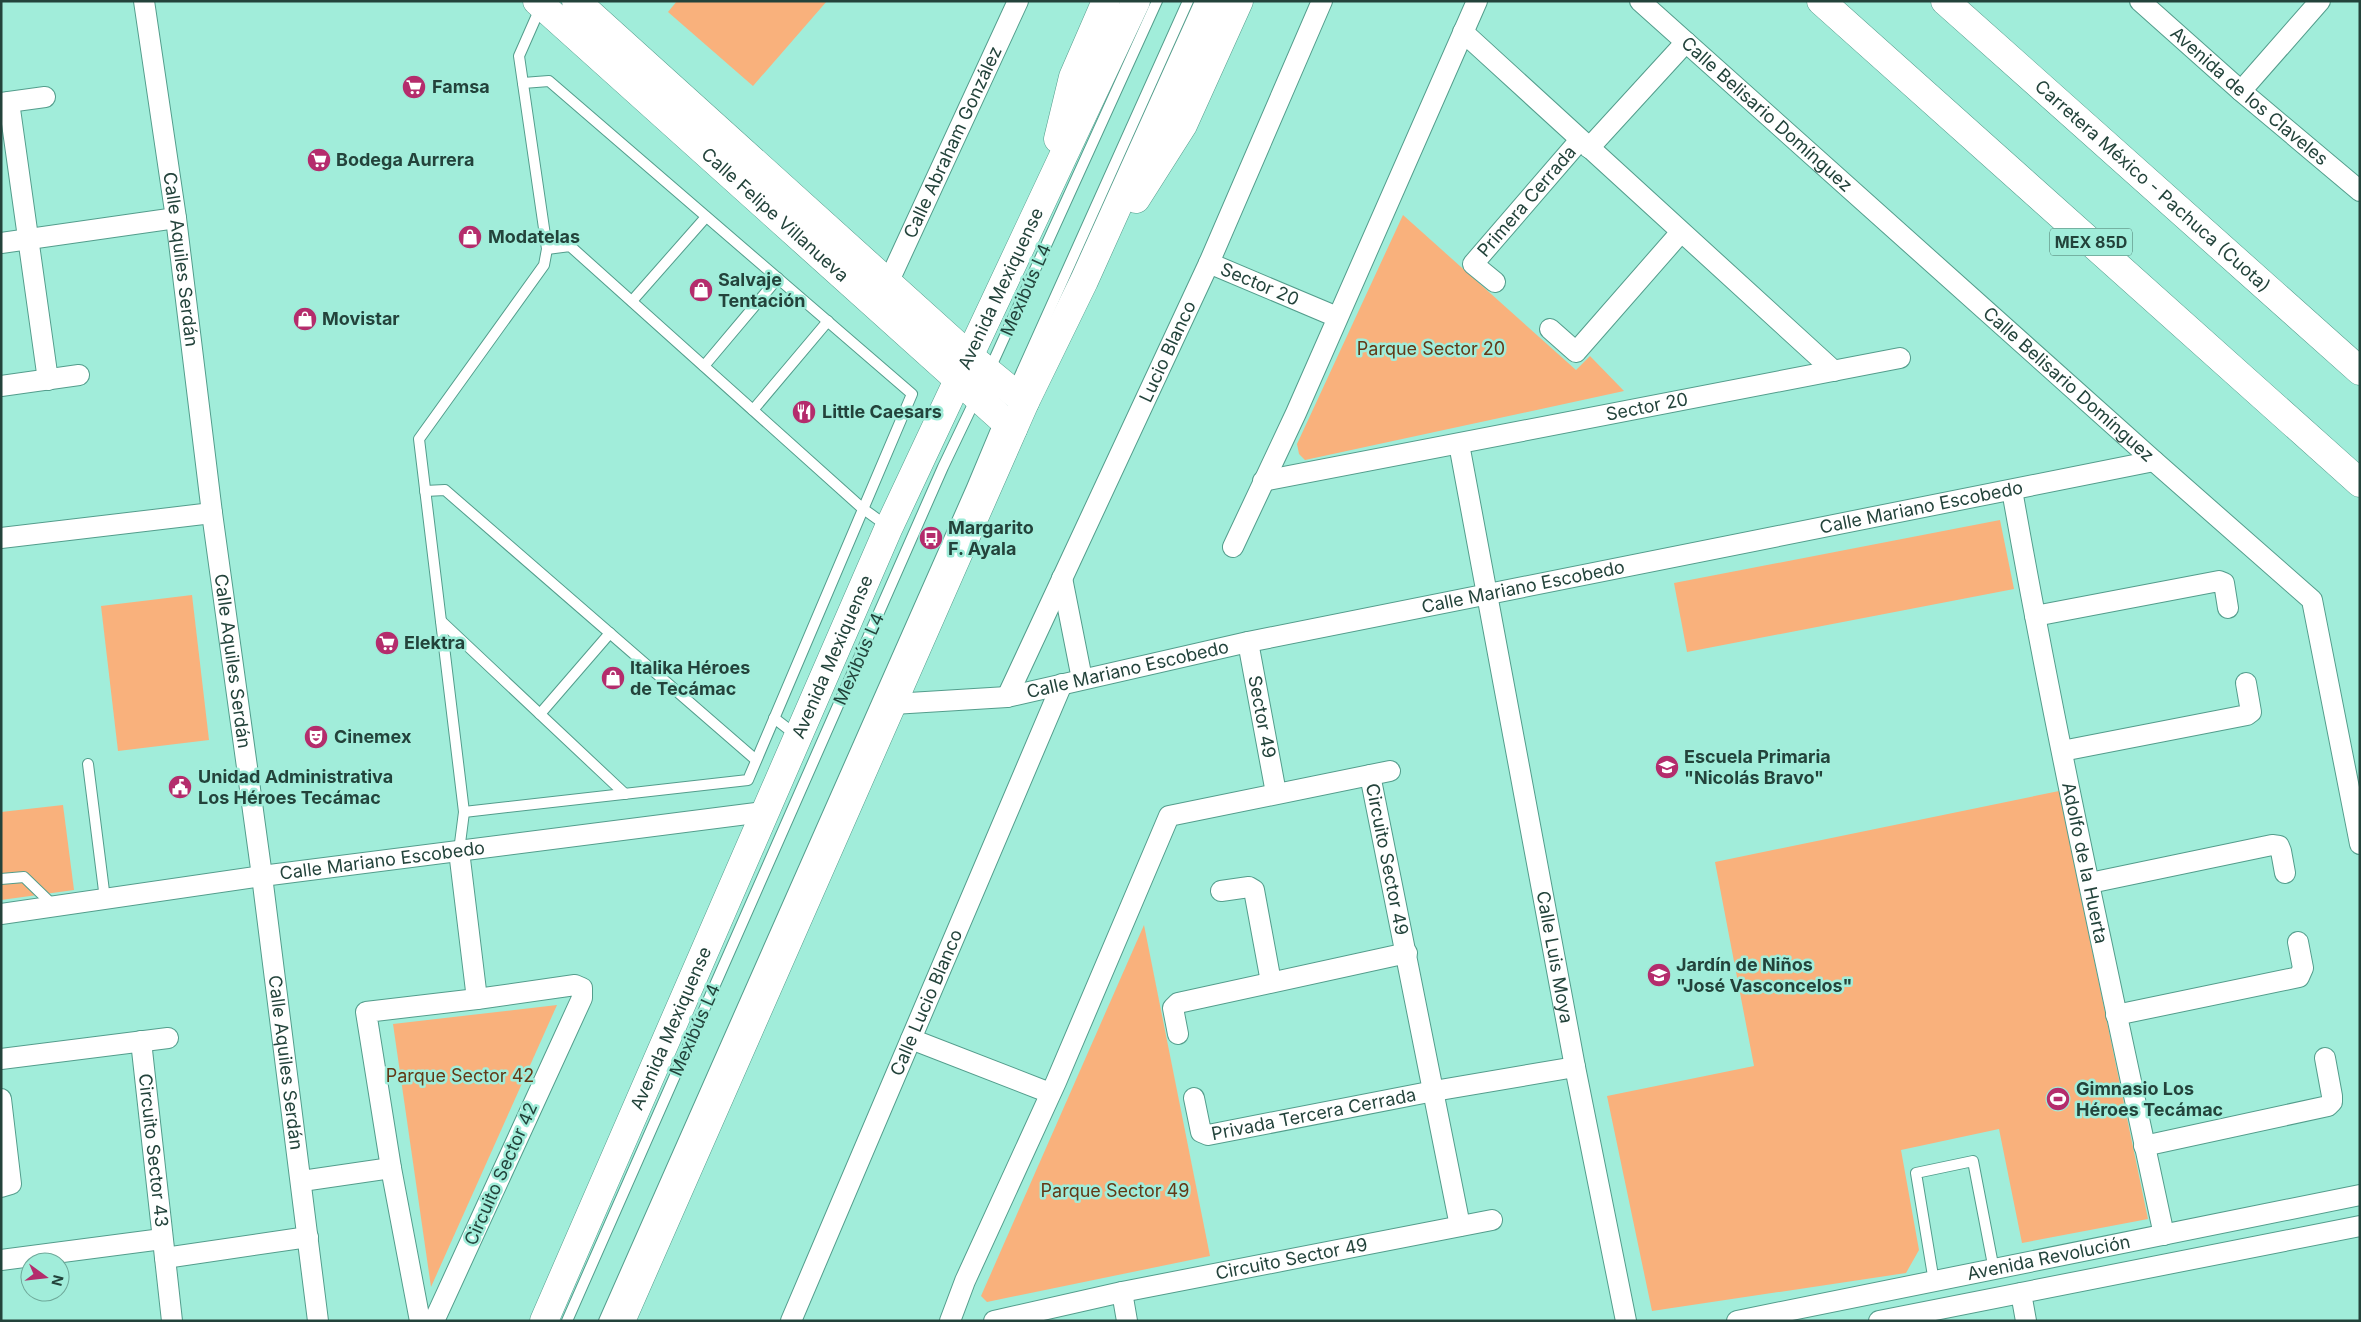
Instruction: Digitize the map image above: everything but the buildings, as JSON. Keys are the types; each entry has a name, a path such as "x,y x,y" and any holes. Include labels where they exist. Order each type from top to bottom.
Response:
{"main road":[{"name":"Calle Felipe Villanueva","path":"576,1 888,283 976,379"},
{"path":"1046,192 1073,76 1106,1"},
{"name":"Avenida Mexiquense","path":"544,1321 889,527 976,379 1046,192 1136,1"},
{"path":"1084,281 1210,1"},
{"path":"621,1321 893,704 1010,409 1084,281 1184,125 1239,1"},
{"name":"MEX 85D","path":"1821,1 2360,483"},
{"name":"Carretera México - Pachuca (Cuota)","path":"1945,1 2360,371"},
{"name":"Calle Felipe Villanueva","path":"540,3 1010,409"}],"street":[{"name":"Calle Aquiles Serdán","path":"144,1 176,218 212,513 302,1181 318,1321"},
{"name":"Calle Abraham González","path":"888,283 1018,1"},
{"name":"Lucio Blanco","path":"1007,698 1209,263 1322,1"},
{"path":"1232,547 1296,413 1477,1"},
{"name":"Calle Belisario Domínguez","path":"1640,1 2312,600 2360,844"},
{"name":"Avenida de los Claveles","path":"2140,1 2241,91 2359,190"},
{"path":"2241,91 2320,1"},
{"path":"1464,32 1834,371"},
{"path":"1585,144 1686,42"},
{"path":"44,97 5,102 28,240 48,380"},
{"name":"Primera Cerrada","path":"1495,282 1473,264 1585,144"},
{"path":"1,243 176,218"},
{"path":"1550,330 1576,352 1681,232"},
{"name":"Sector 20","path":"1209,263 1337,317"},
{"name":"Sector 20","path":"1263,481 1900,358"},
{"path":"1,386 79,375"},
{"path":"1459,444 1486,594"},
{"name":"Calle Mariano Escobedo","path":"893,704 1007,698 1082,679 1248,642 2154,461"},
{"name":"Adolfo de la Huerta","path":"2012,490 2062,751 2116,1015 2164,1235"},
{"path":"1,538 212,513"},
{"path":"1062,578 1082,679"},
{"path":"2035,616 2219,582 2224,583 2226,587 2228,608"},
{"name":"Calle Luis Moya","path":"1486,594 1575,1068 1626,1321"},
{"name":"Sector 49","path":"1248,642 1276,792"},
{"path":"2062,751 2247,715 2250,712 2246,683"},
{"name":"Calle Lucio Blanco","path":"791,1321 1062,684"},
{"name":"Circuito Sector 49","path":"1276,792 1380,773 1407,953 1460,1226"},
{"path":"950,1321 965,1281 1050,1093 1168,816 1276,792"},
{"name":"Calle Mariano Escobedo","path":"1,914 262,876 764,812"},
{"path":"2090,883 2272,846 2278,846 2281,851 2285,873"},
{"path":"459,851 477,1000"},
{"path":"1221,891 1248,886 1254,890 1271,982"},
{"path":"2116,1015 2299,977 2303,968 2298,942"},
{"path":"1178,1034 1173,1008 1175,1004 1407,953"},
{"name":"Circuito Sector 42","path":"420,1321 391,1168 366,1012 477,1000 575,984 582,988 582,998 434,1321"},
{"path":"1,1058 168,1038"},
{"path":"911,1040 1050,1093"},
{"name":"Circuito Sector 43","path":"141,1041 172,1321"},
{"path":"2144,1146 2328,1106 2332,1102 2332,1096 2325,1058"},
{"path":"1434,1091 1575,1068"},
{"name":"Privada Tercera Cerrada","path":"1194,1098 1201,1132 1208,1135 1434,1091"},
{"path":"1,1099 11,1184 1,1187"},
{"path":"302,1181 391,1168"},
{"name":"Avenida Revolución","path":"1737,1321 2360,1195"},
{"name":"Circuito Sector 49","path":"994,1321 1122,1292 1492,1220"},
{"name":"Avenida Revolución","path":"1879,1321 2360,1226"},
{"path":"1,1260 308,1238"},
{"path":"1122,1292 1127,1321"},
{"path":"2021,1293 2026,1321"}],"lane":[{"name":"Mexibús L4","path":"567,1321 943,467 976,379 1158,1"},
{"name":"Mexibús L4","path":"604,1321 964,505 1010,409 1188,1"},
{"path":"459,851 464,812 419,438 544,265 547,249 520,56 540,3"},
{"path":"464,812 748,780 912,394 549,81 524,83"},
{"path":"632,301 706,217"},
{"path":"547,249 570,246 862,508 889,527"},
{"path":"704,366 778,278"},
{"path":"753,410 828,321"},
{"path":"425,491 445,490 756,760"},
{"path":"441,621 625,794"},
{"path":"540,714 610,633"},
{"path":"774,718 797,736"},
{"path":"88,764 105,899"},
{"path":"1,879 24,877 54,906"},
{"path":"1934,1282 1916,1173 1972,1161 1994,1270"}],"green space":[{"path":"677,1 827,1 753,86 668,12"},
{"name":"Parque Sector 20","path":"1403,215 1576,370 1590,356 1624,391 1305,460 1299,454 1297,444"},
{"path":"2000,520 2014,589 1687,652 1674,583"},
{"path":"192,595 209,740 118,751 101,606"},
{"path":"2059,791 2148,1219 2022,1243 1999,1129 1901,1150 1919,1250 1906,1273 1652,1311 1607,1096 1754,1066 1715,862"},
{"path":"63,805 74,890 1,900 1,812"},
{"name":"Parque Sector 49","path":"1144,925 1210,1256 987,1302 981,1296"},
{"name":"Parque Sector 42","path":"557,1005 431,1287 393,1024"}],"place":[{"name":"Famsa","path":"414,87"},
{"name":"Bodega Aurrera","path":"319,160"},
{"name":"Modatelas","path":"470,237"},
{"name":"Salvaje Tentación","path":"701,290"},
{"name":"Movistar","path":"305,319"},
{"name":"Little Caesars","path":"804,412"},
{"name":"Margarito F. Ayala","path":"931,538"},
{"name":"Elektra","path":"387,643"},
{"name":"Italika Héroes de Tecámac","path":"613,678"},
{"name":"Cinemex","path":"316,737"},
{"name":"Escuela Primaria \"Nicolás Bravo\"","path":"1667,767"},
{"name":"Unidad Administrativa Los Héroes Tecámac","path":"180,787"},
{"name":"Jardín de Niños \"José Vasconcelos\"","path":"1659,975"},
{"name":"Gimnasio Los Héroes Tecámac","path":"2058,1099"}]}
